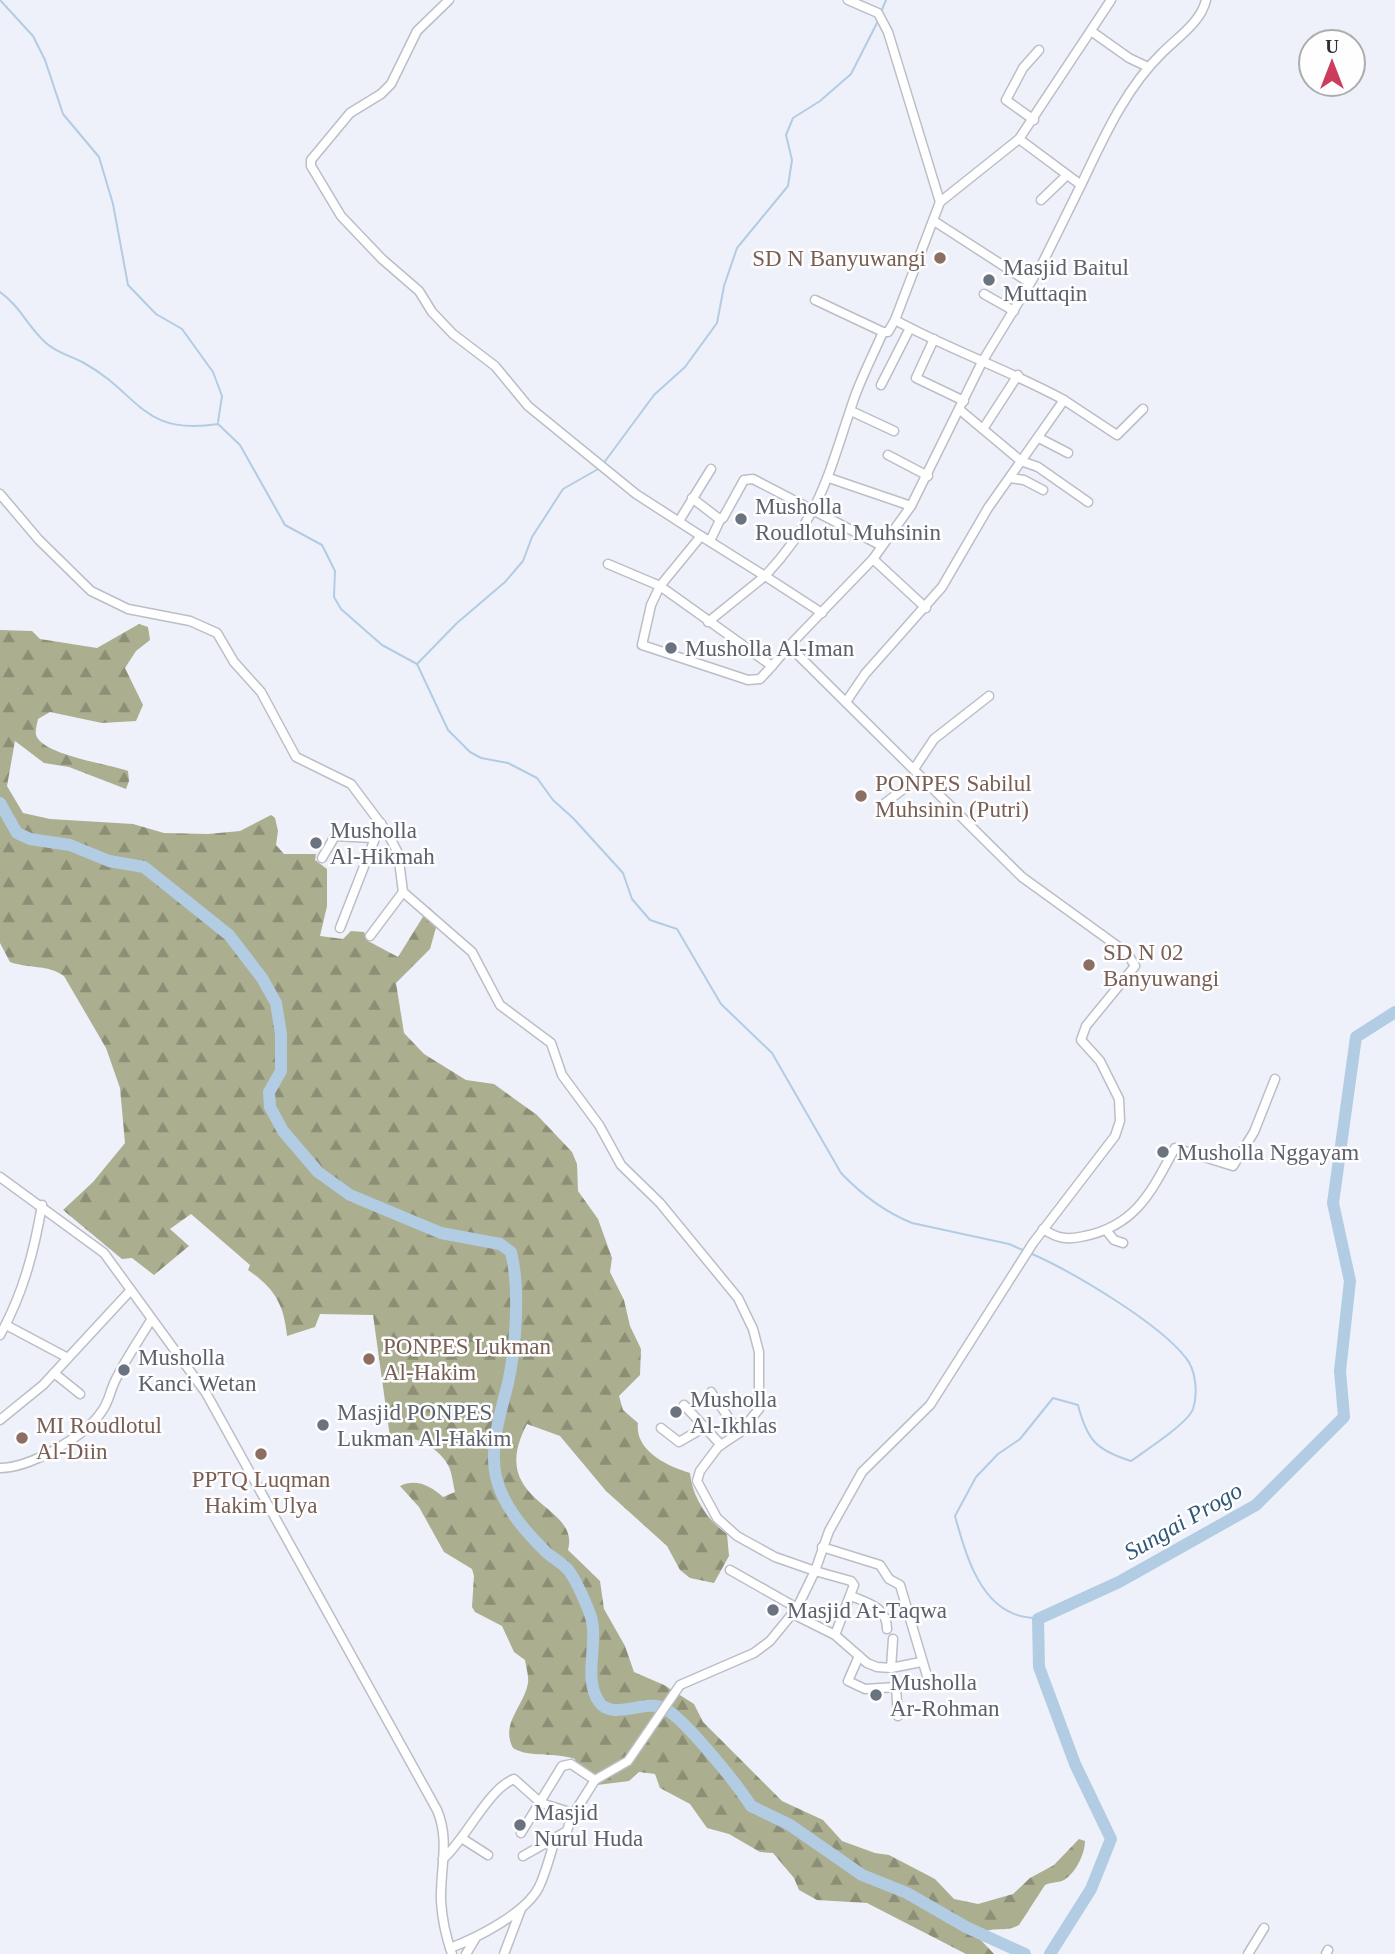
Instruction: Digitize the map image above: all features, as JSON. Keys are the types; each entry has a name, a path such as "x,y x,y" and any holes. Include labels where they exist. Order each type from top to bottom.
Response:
{"street":[{"path":"449,0 417,31 391,84 345,119 311,160 311,166 332,196 335,209 382,259 419,291 437,318 453,334 495,366 528,406 636,494 822,613"},
{"path":"848,0 878,13 888,32 940,202"},
{"path":"708,622 765,576 791,547 814,510 830,478 850,411 883,332 891,328 895,320 940,202 1019,139 1111,0"},
{"path":"701,536 660,586 651,605 642,645 747,680 760,678 873,559 911,506 982,362 1030,283 1112,122 1148,67 1198,19 1206,0"},
{"path":"1091,31 1129,58 1148,67"},
{"path":"1034,120 1006,100 1023,68 1039,50"},
{"path":"1019,139 1081,185"},
{"path":"1041,200 1066,176"},
{"path":"934,220 1030,283"},
{"path":"984,294 1014,311"},
{"path":"815,300 883,332"},
{"path":"895,320 982,362 1018,375 1064,400 1118,435 1143,409"},
{"path":"881,385 910,328"},
{"path":"934,339 916,378 962,405 983,429 1021,461 1038,467 1088,502"},
{"path":"983,429 1018,375"},
{"path":"846,702 865,674 926,608 1021,461 1064,400"},
{"path":"850,411 894,431"},
{"path":"1039,438 1068,453"},
{"path":"888,455 928,476"},
{"path":"679,521 711,469"},
{"path":"710,541 744,480 749,478 882,546"},
{"path":"830,478 911,506"},
{"path":"1010,478 1024,480 1043,490"},
{"path":"0,494 39,540 91,591 128,609 190,621 217,633 234,662 261,692 296,757 351,784 381,823 398,853 403,892 472,952 500,1005 551,1043 562,1075 599,1125 621,1165 660,1203 738,1298 753,1329 759,1352 761,1384 756,1417 721,1445 699,1471 697,1480 717,1518 749,1544 815,1571 851,1581 854,1587 835,1635"},
{"path":"692,498 721,518"},
{"path":"873,559 926,608"},
{"path":"607,564 660,586 772,666"},
{"path":"523,1856 555,1840 567,1830 571,1818 596,1780 628,1761 671,1696 689,1680 763,1648 795,1611 815,1571 822,1548 862,1472 930,1405 1043,1229 1099,1162 1115,1136 1120,1121 1119,1099 1100,1061 1081,1040 1086,1026 1135,966 1119,946 1057,905 1023,877 789,646"},
{"path":"884,804 917,773 934,738 989,695"},
{"path":"340,928 372,838 381,823"},
{"path":"322,858 335,836 372,838"},
{"path":"370,936 403,892"},
{"path":"1043,1229 1057,1238 1073,1239 1122,1223 1149,1195 1175,1148 1233,1166 1254,1132 1275,1079"},
{"path":"0,1177 42,1205 104,1253 206,1393 376,1696 444,1826 441,1901 451,1951 521,1909"},
{"path":"0,1335 16,1307 33,1256 42,1205"},
{"path":"1106,1230 1114,1240 1123,1243"},
{"path":"0,1420 54,1373 130,1291"},
{"path":"0,1468 11,1468 46,1455 87,1428 101,1414 114,1383 151,1320"},
{"path":"6,1325 68,1358"},
{"path":"54,1373 80,1394"},
{"path":"711,1392 739,1433"},
{"path":"684,1405 721,1445"},
{"path":"661,1428 680,1442 705,1427"},
{"path":"822,1548 880,1565 891,1581 900,1585 910,1611 921,1662 927,1676 932,1679"},
{"path":"730,1570 835,1635 859,1656 877,1667 891,1668 921,1662"},
{"path":"851,1596 882,1611 887,1619 887,1629"},
{"path":"891,1668 893,1639"},
{"path":"859,1656 848,1681 865,1689 895,1687 898,1716"},
{"path":"521,1833 564,1765 571,1764 596,1780"},
{"path":"443,1859 463,1839 509,1781 516,1779 541,1803 566,1811 571,1818"},
{"path":"463,1839 488,1855"},
{"path":"504,1954 521,1909 538,1888 555,1840"},
{"path":"1248,1954 1264,1928"},
{"path":"466,1954 478,1935"}],"green space":[{"path":"139,624 148,627 150,640 136,651 125,668 143,705 136,721 102,723 50,712 38,719 36,731 41,742 50,748 128,771 126,789 69,767 44,763 15,741 7,786 23,813 50,819 133,824 164,833 208,834 240,831 271,815 275,818 278,831 276,845 284,854 316,854 315,860 327,869 327,906 320,936 343,939 351,931 364,932 368,941 398,957 429,907 439,917 430,949 396,983 404,1033 424,1054 466,1080 494,1084 537,1115 572,1152 577,1164 578,1191 598,1219 612,1258 610,1272 624,1300 630,1326 641,1349 640,1375 619,1396 623,1410 638,1423 641,1442 647,1450 672,1467 690,1473 702,1507 713,1522 727,1534 729,1556 714,1583 690,1578 680,1570 667,1546 606,1491 560,1436 527,1424 517,1450 518,1471 525,1487 561,1522 568,1534 568,1550 600,1581 604,1609 625,1646 634,1672 664,1685 694,1704 703,1722 782,1801 823,1820 842,1841 889,1855 935,1879 954,1899 978,1904 1013,1894 1030,1878 1054,1865 1079,1839 1085,1841 1075,1869 1062,1881 1045,1885 1019,1925 1008,1929 988,1930 977,1936 994,1954 966,1954 867,1903 817,1900 799,1890 794,1878 773,1853 760,1852 729,1834 707,1828 690,1804 660,1788 655,1774 639,1772 629,1781 597,1785 577,1773 575,1759 527,1753 513,1748 509,1731 528,1683 525,1660 514,1652 502,1626 475,1612 472,1607 472,1569 444,1552 419,1507 400,1486 423,1484 443,1497 455,1492 449,1468 438,1452 415,1439 390,1437 373,1315 320,1314 315,1327 287,1336 280,1306 271,1290 248,1270 250,1265 191,1214 170,1229 189,1246 154,1275 132,1258 122,1259 63,1210 93,1182 125,1143 120,1088 106,1048 64,976 44,968 10,962 0,943 0,630 32,631 40,639 97,648"}],"waterway":[{"path":"0,0 33,36 45,60 63,114 99,157 113,204 128,285 156,314 182,329 213,372 222,396 218,422"},
{"path":"881,12 886,0"},
{"path":"603,464 654,395 685,367 717,323 724,286 737,248 788,186 792,160 786,135 793,118 820,101 851,74 878,21"},
{"path":"0,292 46,343 103,375 143,410 172,424 218,424 240,445 285,525 322,545 335,571 334,597 341,609 382,645 417,664 448,730 470,752 481,758 508,763 537,778 553,800 623,873 632,899 650,920 677,929 721,1004 772,1053 841,1173 849,1181 883,1208 912,1223 1009,1244 1025,1251"},
{"path":"417,664 457,623 505,582 523,561 532,537 563,489 600,468"},
{"path":"0,803 17,833 30,839 70,845 109,861 144,867 229,935 262,978 276,1003 281,1034 281,1071 269,1092 270,1107 283,1131 318,1172 350,1195 441,1233 500,1244 511,1252 516,1300 515,1335 511,1369 495,1441 496,1477 515,1517 545,1551 567,1568 581,1592 593,1625 591,1670 594,1692 599,1702 612,1710 648,1706 664,1708 697,1738 751,1806 790,1825 862,1875 907,1893 966,1927 1025,1954"},
{"name":"Sungai Progo","path":"1050,1954 1091,1889 1111,1839 1075,1764 1039,1667 1038,1619 1119,1582 1256,1505 1344,1417 1340,1371 1350,1281 1333,1203 1356,1037 1395,1012"},
{"path":"1030,1253 1090,1285 1156,1329 1186,1358 1194,1375 1196,1389 1193,1409 1183,1422 1131,1461 1109,1453 1095,1442 1085,1427 1078,1405 1053,1398 1020,1439 998,1454 976,1477 955,1516 974,1571 981,1584 1000,1606 1015,1614 1038,1619"}],"place":[{"name":"SD N Banyuwangi","path":"940,258"},
{"name":"Masjid Baitul Muttaqin","path":"989,280"},
{"name":"Musholla Roudlotul Muhsinin","path":"741,519"},
{"name":"Musholla Al-Iman","path":"671,648"},
{"name":"PONPES Sabilul Muhsinin (Putri)","path":"861,796"},
{"name":"Musholla Al-Hikmah","path":"316,843"},
{"name":"SD N 02 Banyuwangi","path":"1089,965"},
{"name":"Musholla Nggayam","path":"1163,1152"},
{"name":"PONPES Lukman Al-Hakim","path":"369,1359"},
{"name":"Musholla Kanci Wetan","path":"124,1370"},
{"name":"Musholla Al-Ikhlas","path":"676,1412"},
{"name":"Masjid PONPES Lukman Al-Hakim","path":"323,1425"},
{"name":"MI Roudlotul Al-Diin","path":"22,1438"},
{"name":"PPTQ Luqman Hakim Ulya","path":"261,1454"},
{"name":"Masjid At-Taqwa","path":"773,1610"},
{"name":"Musholla Ar-Rohman","path":"876,1695"},
{"name":"Masjid Nurul Huda","path":"520,1825"}]}
